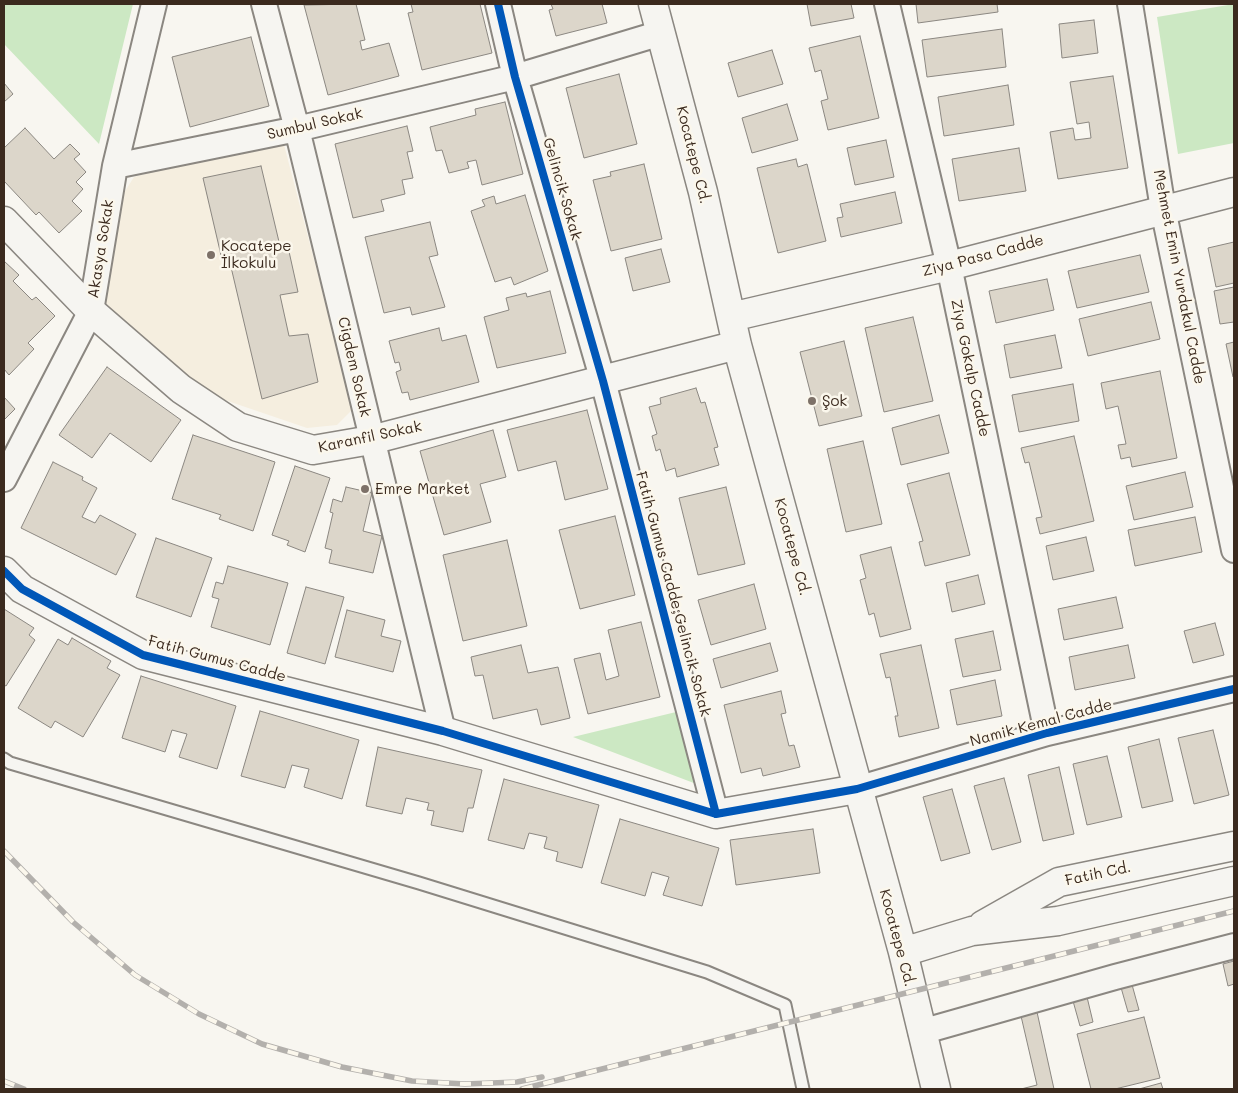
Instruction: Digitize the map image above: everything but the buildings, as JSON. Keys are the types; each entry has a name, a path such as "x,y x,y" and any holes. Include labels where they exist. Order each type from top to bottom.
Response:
{"street":[{"name":"Akasya Sokak","path":"4,479 91,311 114,166 154,4"},
{"name":"Cigdem Sokak","path":"264,4 297,129 443,731"},
{"name":"Gelincik Sokak","path":"498,4 515,77 603,381"},
{"name":"Kocatepe Cd.","path":"653,4 703,192 737,345 857,790 903,952 936,1089"},
{"name":"Ziya Gokalp Cadde","path":"887,4 949,266 1047,733"},
{"name":"Mehmet Emin Yurdakul Cadde","path":"1130,4 1163,208 1234,550"},
{"name":"Sumbul Sokak","path":"114,166 297,129 515,77 661,33"},
{"name":"Ziya Pasa Cadde","path":"731,317 949,266 1163,208 1234,192"},
{"name":"Karanfil Sokak","path":"4,222 91,311 180,389 238,427 313,450 371,440 737,345"},
{"name":"Fatih Gumus Cadde;Gelincik Sokak","path":"603,381 716,814"},
{"name":"Fatih Gumus Cadde","path":"4,571 22,589 143,655 443,731"},
{"name":"Namik Kemal Cadde","path":"857,790 1047,733 1234,689"},
{"path":"443,731 716,814 857,790"},
{"name":"Fatih Cd.","path":"972,931 1059,882 1234,846"},
{"name":"Fatih Cd.","path":"903,952 972,931 1058,921 1234,882"},
{"path":"921,1032 1115,977 1234,946"}],"lane":[{"path":"4,759 10,763 419,883 707,972 785,1005 803,1089"}],"shaded area":[{"name":"Kocatepe İlkokulu","path":"282,137 353,409 337,425 307,428 213,396 102,308 118,202 134,177"}],"green space":[{"path":"4,4 133,4 99,144 4,44"},
{"path":"1234,4 1234,143 1178,154 1157,17"},
{"path":"676,712 699,785 573,737"}],"railway":[{"path":"4,851 73,922 135,975 199,1014 262,1044 342,1067 412,1081 465,1084 517,1082 542,1077"},
{"path":"522,1089 1234,911"},
{"path":"4,1081 24,1089"}],"cycle path":[{"path":"498,4 515,77 603,381 716,814"},
{"path":"4,571 22,589 143,655 443,731 716,814 857,789 1047,733 1234,689"}],"place":[{"name":"Kocatepe İlkokulu","path":"211,255"},
{"name":"Şok","path":"812,401"},
{"name":"Emre Market","path":"365,489"}]}
